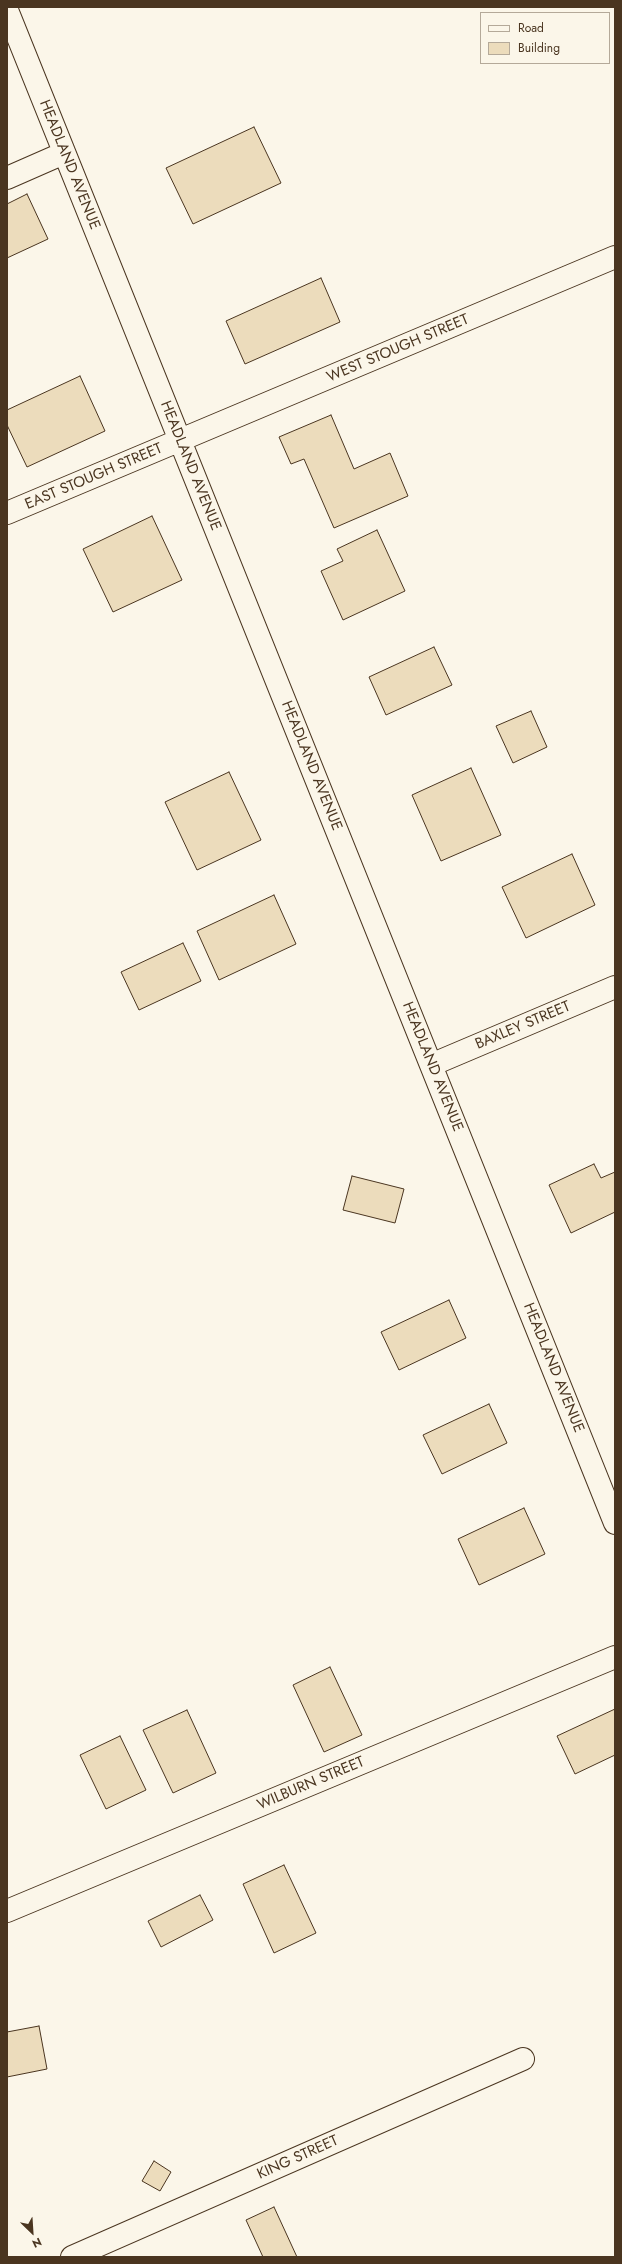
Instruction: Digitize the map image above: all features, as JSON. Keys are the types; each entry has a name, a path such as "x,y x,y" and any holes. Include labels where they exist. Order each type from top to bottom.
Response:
{"street":[{"name":"HEADLAND AVENUE","path":"7,10 615,1523"},
{"path":"7,178 64,152"},
{"name":"WEST STOUGH STREET","path":"180,441 615,257"},
{"name":"EAST STOUGH STREET","path":"7,513 180,441"},
{"name":"BAXLEY STREET","path":"431,1065 615,987"},
{"name":"WILBURN STREET","path":"7,1911 615,1657"},
{"name":"KING STREET","path":"72,2257 523,2059"}],"building":[{"path":"254,127 281,183 193,224 166,168"},
{"path":"27,194 48,239 7,258 7,204"},
{"path":"321,278 340,322 245,364 226,321"},
{"path":"80,376 105,431 27,467 7,425 7,410"},
{"path":"331,415 354,469 390,453 408,496 334,528 304,459 291,464 279,437"},
{"path":"152,516 182,580 113,612 83,549"},
{"path":"377,530 405,591 343,620 321,571 343,561 337,549"},
{"path":"434,647 452,685 386,715 369,677"},
{"path":"531,711 547,747 513,763 496,726"},
{"path":"471,768 501,835 441,861 412,795"},
{"path":"229,772 261,840 197,870 165,802"},
{"path":"572,854 595,905 526,938 502,887"},
{"path":"274,895 296,944 219,980 197,931"},
{"path":"183,943 201,981 139,1010 121,972"},
{"path":"594,1164 601,1178 615,1172 615,1212 571,1233 549,1185"},
{"path":"352,1176 404,1189 395,1223 343,1210"},
{"path":"449,1300 466,1338 399,1370 381,1332"},
{"path":"489,1404 507,1443 442,1474 423,1435"},
{"path":"524,1508 545,1554 479,1585 458,1539"},
{"path":"330,1667 362,1735 324,1752 293,1685"},
{"path":"615,1709 615,1755 575,1774 557,1736"},
{"path":"187,1710 216,1773 173,1793 143,1730"},
{"path":"120,1736 146,1790 106,1809 80,1755"},
{"path":"284,1865 316,1933 274,1953 243,1884"},
{"path":"200,1895 213,1920 161,1947 148,1921"},
{"path":"39,2026 47,2069 7,2077 7,2032"},
{"path":"154,2161 171,2172 160,2191 142,2181"},
{"path":"274,2207 297,2257 263,2257 246,2220"}]}
